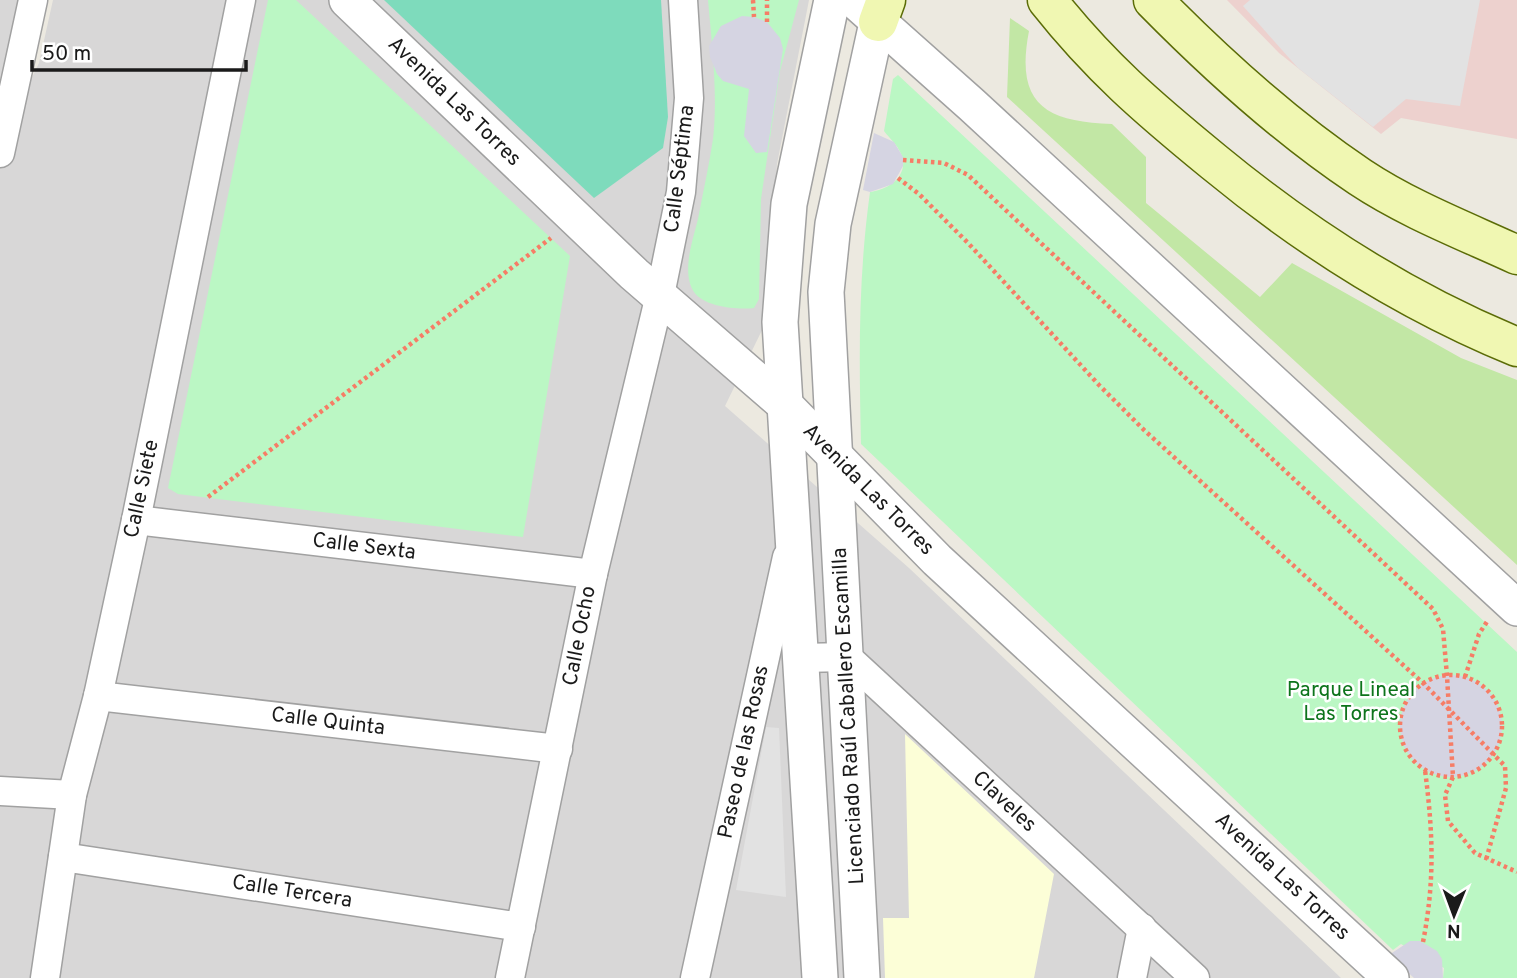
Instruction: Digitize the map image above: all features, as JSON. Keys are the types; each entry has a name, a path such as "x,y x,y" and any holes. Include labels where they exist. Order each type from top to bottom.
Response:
{"main road":[{"path":"1153,0 1246,87 1361,177 1411,206 1517,256"},
{"path":"1049,5 1091,55 1135,98 1262,203 1342,256 1426,303 1517,347"}],"street":[{"path":"0,153 33,0"},
{"name":"Calle Siete","path":"45,978 72,794 98,696 241,0"},
{"name":"Avenida Las Torres","path":"347,0 660,295 783,404 937,560 1391,978"},
{"name":"Calle Séptima","path":"660,295 681,191 688,132 683,0"},
{"name":"Licenciado Raúl Caballero Escamilla","path":"820,978 780,322 785,239 832,0"},
{"path":"875,6 972,105 1512,604"},
{"name":"Licenciado Raúl Caballero Escamilla","path":"862,978 826,292 833,224 875,6"},
{"name":"Calle Ocho","path":"510,978 593,574 660,295"},
{"name":"Calle Sexta","path":"135,520 593,574"},
{"name":"Paseo de las Rosas","path":"695,978 793,526"},
{"path":"801,658 847,657"},
{"name":"Claveles","path":"847,657 1195,978"},
{"name":"Calle Quinta","path":"98,696 558,749"},
{"path":"0,791 72,794"},
{"name":"Calle Tercera","path":"64,857 520,927"},
{"path":"1132,978 1142,928"}],"path":[{"path":"753,0 754,16"},
{"path":"767,0 767,22"},
{"path":"903,160 944,163 968,175 1433,609 1443,629 1447,676 1453,777 1445,795 1448,821 1468,847 1486,860 1517,872"},
{"path":"898,178 919,194 969,244 1089,375 1144,430 1423,683 1505,766 1508,777 1486,860"},
{"path":"208,497 551,238"},
{"path":"1465,677 1479,634 1512,604"},
{"path":"1447,676 1465,677 1486,689 1499,709 1502,736 1493,754 1479,769 1453,777 1424,770 1408,754 1400,728 1404,705 1423,683 1447,676"},
{"path":"1423,942 1433,880 1424,770"}],"shaded area":[{"path":"0,0 29,0 0,123"},
{"path":"53,0 809,0 777,164 766,322 725,406 909,568 1341,978 0,978 0,142 39,63"},
{"path":"1227,0 1517,0 1517,139 1401,118 1381,134 1279,53"},
{"path":"1250,0 1480,0 1460,106 1406,99 1373,127 1298,68 1243,6"},
{"path":"742,16 767,22 780,38 783,49 767,152 756,153 744,136 749,89 723,81 710,57 709,46 721,26"},
{"path":"874,133 894,142 903,157 903,166 893,184 870,192 863,190"},
{"path":"1451,675 1470,679 1487,690 1498,707 1502,726 1498,745 1487,762 1470,773 1451,777 1432,773 1415,762 1404,745 1400,726 1404,707 1415,690 1432,679"},
{"path":"766,727 779,728 786,897 736,890"},
{"path":"905,734 1054,874 1034,978 885,978 883,918 909,918"},
{"path":"1410,941 1420,941 1437,951 1442,959 1443,978 1414,978 1389,955"}],"green space":[{"path":"268,0 296,0 570,256 523,537 178,494 168,488"},
{"path":"384,0 661,0 668,117 663,148 594,198"},
{"path":"708,0 799,0 780,71 761,199 759,299 754,308 731,308 705,301 694,292 688,275 689,256 713,139 714,70"},
{"path":"1010,18 1029,31 1026,76 1031,92 1040,104 1052,113 1068,119 1112,124 1146,157 1146,203 1260,297 1292,263 1461,358 1517,380 1517,565 1007,97"},
{"name":"Parque Lineal Las Torres","path":"898,75 1517,652 1517,978 1443,978 1444,968 1401,944 1393,950 861,444 860,318 866,224 870,192 891,185 903,169 899,150 884,131 893,79"}]}
